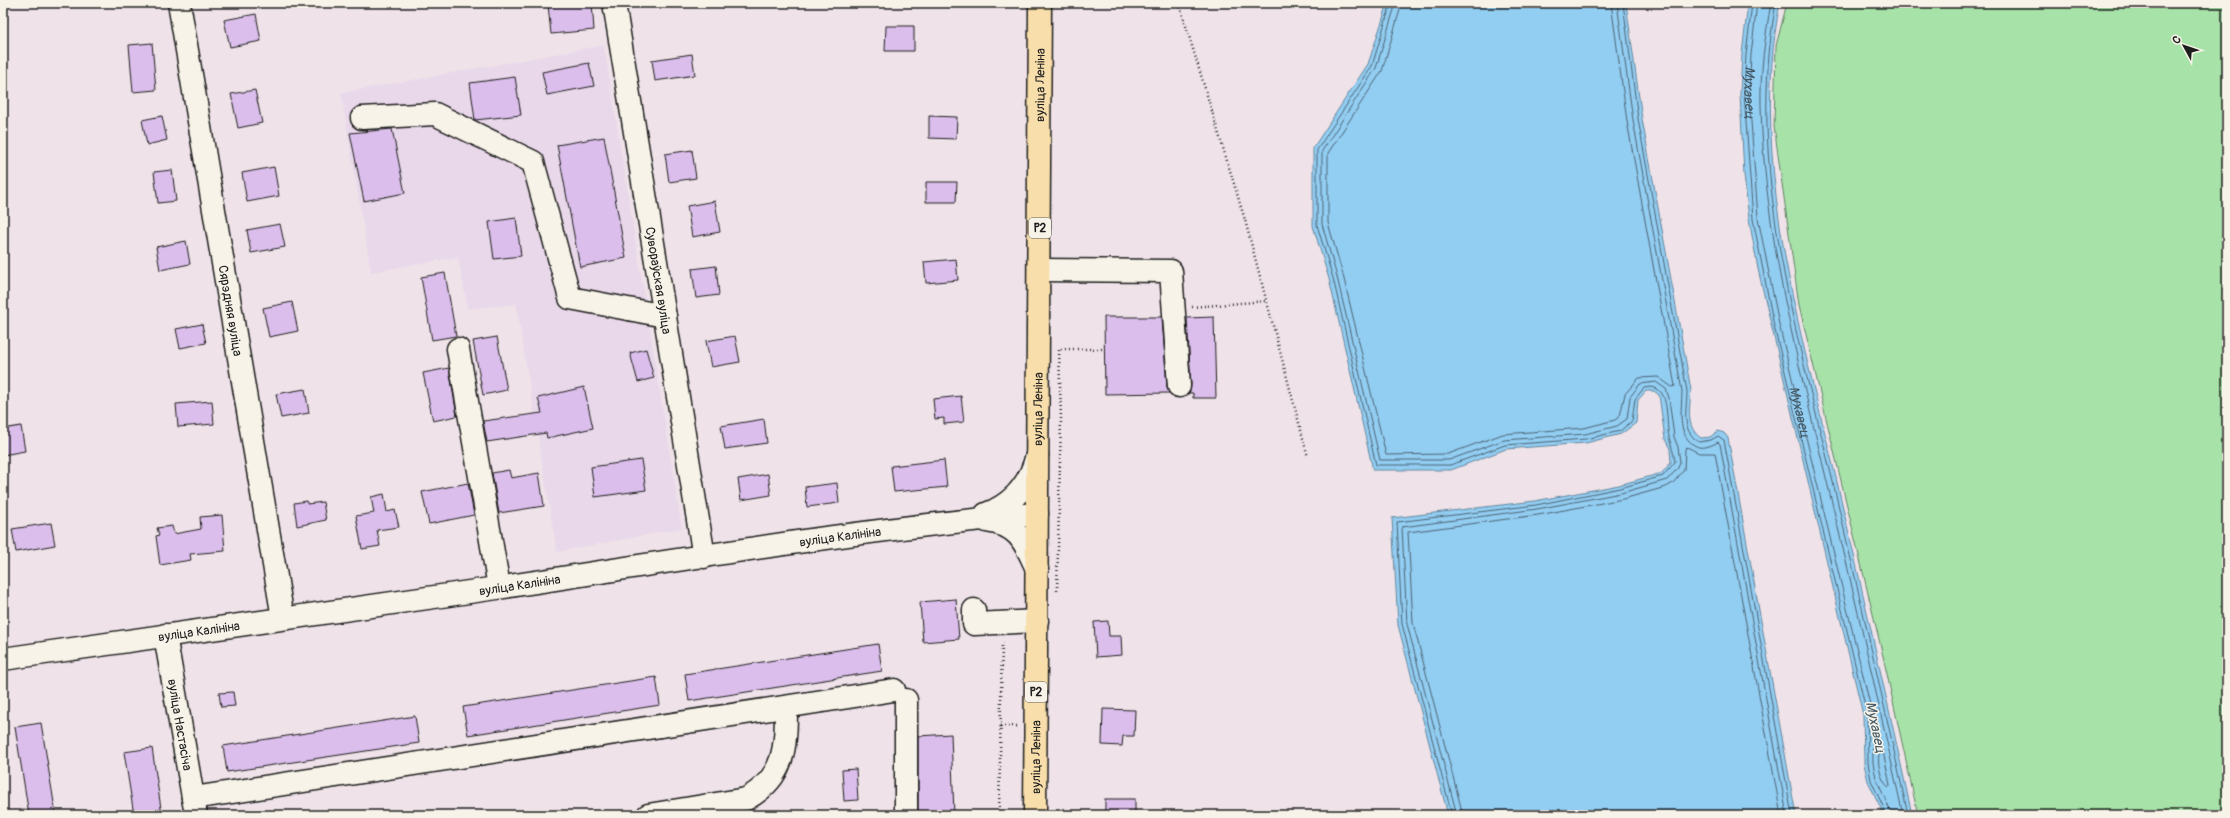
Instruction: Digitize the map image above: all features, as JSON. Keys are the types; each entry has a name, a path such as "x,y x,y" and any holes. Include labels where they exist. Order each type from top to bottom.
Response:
{"main road":[{"name":"вуліца Леніна","path":"1035,815 1040,270 1040,3"}],"street":[{"name":"Сярэдняя вуліца","path":"179,3 283,618"},
{"name":"Сувораўская вуліца","path":"614,3 704,557"},
{"path":"362,118 435,114 533,162 570,298 665,316"},
{"path":"1040,270 1171,271 1175,308 1179,386"},
{"path":"458,349 499,587"},
{"path":"970,520 997,510 1013,500 1023,488 1034,467 1038,453"},
{"name":"вуліца Калініна","path":"3,659 499,587 619,568 970,520 1037,514"},
{"path":"970,520 994,522 1011,528 1026,545 1037,569"},
{"path":"974,610 974,624 1037,622"},
{"name":"вуліца Настасіча","path":"165,635 194,806"},
{"path":"194,806 786,707 900,695 906,815"},
{"path":"648,815 746,799 760,792 771,781 780,763 785,740 786,707"}],"path":[{"path":"1179,3 1245,220 1308,457"},
{"path":"1175,308 1266,301"},
{"path":"1057,598 1061,419 1059,349 1105,349"}],"shaded area":[{"path":"604,45 682,528 557,552 516,304 468,309 458,257 371,272 341,93"}],"green space":[{"path":"1787,3 2227,3 2227,815 1918,815 1883,656 1799,305 1774,126 1776,46"}],"water":[{"path":"1388,3 1626,3 1642,119 1691,390 1691,423 1696,434 1701,438 1710,437 1718,431 1724,433 1728,438 1796,815 1448,815 1398,625 1392,518 1535,501 1619,485 1662,473 1671,462 1670,449 1665,439 1659,395 1654,391 1646,391 1638,400 1636,423 1621,434 1586,443 1506,449 1451,470 1373,470 1329,279 1313,226 1313,148 1368,64"},
{"name":"Мухавец","path":"1748,3 1780,3 1772,62 1771,123 1775,183 1783,244 1808,365 1837,482 1912,815 1884,815 1868,781 1864,764 1863,715 1758,269 1749,219 1744,175 1740,94 1742,54"}],"building":[{"path":"592,3 594,30 551,34 548,5"},
{"path":"256,14 261,41 230,47 224,20"},
{"path":"886,26 914,26 914,51 885,51"},
{"path":"152,43 156,90 133,92 129,45"},
{"path":"692,54 695,75 655,81 652,60"},
{"path":"589,63 594,86 547,95 542,72"},
{"path":"515,77 521,115 475,120 470,83"},
{"path":"255,90 262,123 238,128 231,94"},
{"path":"162,116 167,140 147,145 142,120"},
{"path":"929,116 957,117 956,139 929,138"},
{"path":"392,129 405,193 364,201 350,133"},
{"path":"604,137 626,258 580,267 557,145"},
{"path":"692,150 696,178 669,182 665,154"},
{"path":"274,167 279,196 247,202 242,173"},
{"path":"172,170 176,201 158,203 154,172"},
{"path":"926,182 957,182 956,202 926,202"},
{"path":"715,201 720,232 692,237 687,206"},
{"path":"516,218 521,256 494,259 489,222"},
{"path":"280,224 285,247 251,253 247,230"},
{"path":"186,241 190,264 160,270 156,247"},
{"path":"956,259 958,280 926,283 924,262"},
{"path":"716,266 719,295 696,298 692,269"},
{"path":"445,273 456,336 432,340 421,277"},
{"path":"292,302 298,331 269,337 263,308"},
{"path":"1104,317 1162,317 1167,387 1169,393 1105,394"},
{"path":"1214,317 1216,398 1193,398 1193,393 1189,393 1191,385 1187,318"},
{"path":"202,324 206,343 180,348 176,329"},
{"path":"735,336 740,362 711,367 706,341"},
{"path":"497,337 507,390 483,395 473,341"},
{"path":"646,349 654,378 638,382 630,353"},
{"path":"449,368 457,416 433,421 423,373"},
{"path":"584,387 593,428 547,438 546,433 487,442 483,421 542,413 538,398"},
{"path":"305,389 309,413 281,418 276,394"},
{"path":"961,396 964,422 944,424 944,418 935,419 933,399"},
{"path":"212,401 214,424 178,427 176,404"},
{"path":"764,419 767,443 725,449 721,426"},
{"path":"21,426 25,451 3,455 3,429"},
{"path":"641,460 646,490 595,497 591,467"},
{"path":"944,460 947,487 894,492 891,466"},
{"path":"509,470 511,478 539,473 544,506 499,513 492,473"},
{"path":"768,474 771,495 741,500 738,479"},
{"path":"468,483 474,515 429,524 422,492"},
{"path":"837,483 839,503 807,507 805,487"},
{"path":"384,494 387,512 395,510 399,527 377,530 380,546 362,549 356,516 374,513 371,497"},
{"path":"307,501 307,504 323,502 326,520 297,526 294,503"},
{"path":"222,515 225,551 190,554 191,560 160,565 156,536 159,535 157,528 172,526 174,534 201,529 200,517"},
{"path":"51,523 55,545 16,552 12,529"},
{"path":"956,599 959,639 923,642 920,602"},
{"path":"1108,621 1109,636 1121,636 1122,655 1096,657 1094,622"},
{"path":"878,644 882,671 689,701 685,674"},
{"path":"656,677 660,705 468,735 463,707"},
{"path":"233,692 235,706 221,707 219,693"},
{"path":"1103,709 1135,710 1134,736 1123,736 1122,746 1102,745"},
{"path":"415,716 419,743 227,772 223,746"},
{"path":"41,723 56,815 29,815 15,727"},
{"path":"951,734 954,815 918,815 918,736"},
{"path":"152,748 162,815 134,815 124,752"},
{"path":"856,769 858,800 844,801 842,770"},
{"path":"1105,799 1135,799 1135,815 1105,815"}]}
